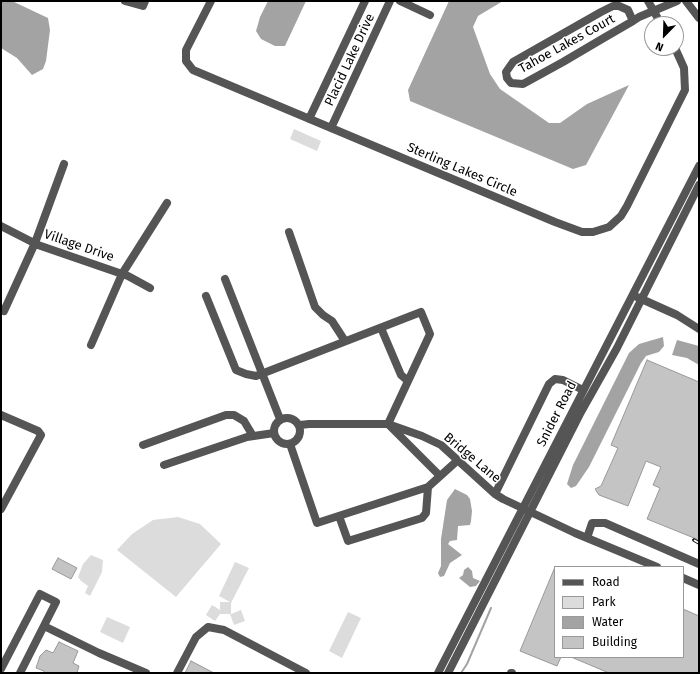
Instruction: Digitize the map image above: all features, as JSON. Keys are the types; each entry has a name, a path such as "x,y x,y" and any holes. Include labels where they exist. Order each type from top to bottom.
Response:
{"street":[{"path":"125,1 143,6 145,1"},
{"name":"Sterling Lakes Circle","path":"211,1 186,50 186,61 189,66 198,72 576,231 598,231 613,224 627,206 682,96 686,85 684,68 679,56"},
{"name":"Placid Lake Drive","path":"309,119 365,1"},
{"name":"Placid Lake Drive","path":"330,128 390,1"},
{"path":"400,1 430,15"},
{"path":"648,1 657,16"},
{"name":"Tahoe Lakes Court","path":"634,21 628,10 619,6 613,6 513,62 506,72 507,78 511,83 523,84 634,21 677,1"},
{"path":"686,1 699,18"},
{"path":"4,311 35,243 64,164"},
{"name":"Snider Road","path":"438,673 699,166"},
{"name":"Snider Road","path":"448,673 699,185"},
{"path":"91,345 122,274 167,203"},
{"name":"Village Drive","path":"1,226 35,243 122,274 150,288"},
{"path":"289,232 315,307 332,321 345,342"},
{"path":"225,279 280,419 275,426 274,433 281,442 290,444"},
{"path":"633,295 641,300 677,315 699,329"},
{"path":"206,296 236,370 256,376 421,312 430,334 388,424 440,476"},
{"path":"381,328 401,375 408,381"},
{"path":"495,494 548,384 555,379 563,380 583,390"},
{"path":"1,415 41,433 1,509"},
{"path":"143,445 226,415 234,415 244,421 253,436"},
{"name":"Bridge Lane","path":"280,419 291,418 300,426 309,424 388,424 441,445 495,494 587,538 655,566"},
{"path":"290,444 299,437 300,426"},
{"path":"164,465 253,436 274,433"},
{"path":"290,444 317,523 428,487 458,460"},
{"path":"338,516 348,541 422,518 426,513 428,487"},
{"path":"587,538 592,523 605,523 699,564"},
{"path":"684,578 699,585"},
{"path":"1,669 40,594 56,602 20,673"},
{"path":"44,626 99,653 146,673"},
{"path":"177,673 196,637 208,627 224,630 306,673"}],"green space":[{"path":"294,129 321,141 317,151 290,139"},
{"path":"178,517 200,524 221,544 176,597 117,550 132,534 153,520"},
{"path":"91,555 103,560 102,572 90,596 85,593 88,586 78,577 83,564"},
{"path":"235,562 249,568 231,603 231,614 241,610 245,621 234,625 230,614 220,614 215,621 206,615 212,605 220,610 220,602 230,602 219,596"},
{"path":"348,612 361,618 342,658 329,651"},
{"path":"107,617 130,627 123,643 100,632"}],"water":[{"path":"1,1 12,1 48,18 50,30 46,61 43,69 32,75 17,58 1,48"},
{"path":"268,1 306,1 285,46 275,46 261,39 256,31 260,17"},
{"path":"449,1 503,1 478,16 473,27 490,74 500,89 549,123 560,123 587,104 629,85 586,165 573,169 410,101 408,90"},
{"path":"663,337 664,346 659,352 646,356 641,363 589,467 576,486 571,488 567,484 573,465 629,353 639,344"},
{"path":"677,340 699,346 699,365 687,358 672,355"},
{"path":"455,489 467,495 470,499 472,511 471,521 470,525 458,526 457,540 450,541 448,544 462,555 450,563 444,576 440,577 438,573 441,566 441,539 447,500"},
{"path":"468,567 472,571 473,578 480,581 476,586 470,587 459,578"}],"building":[{"path":"647,360 699,382 699,540 647,519 660,488 653,485 661,467 646,461 628,506 599,495 595,489 601,486 618,448 611,445"},
{"path":"58,558 77,568 71,579 52,569"},
{"path":"554,569 554,658 561,658 557,666 520,651"},
{"path":"684,609 699,616 699,673 609,673 573,658 684,658"},
{"path":"59,642 78,651 73,663 79,666 77,673 44,673 44,671 36,668 40,656 46,650 53,653"},
{"path":"191,661 214,673 185,673"}],"waterway":[{"path":"461,673 467,664 491,608"}],"railway":[{"path":"694,540 699,543"}]}
